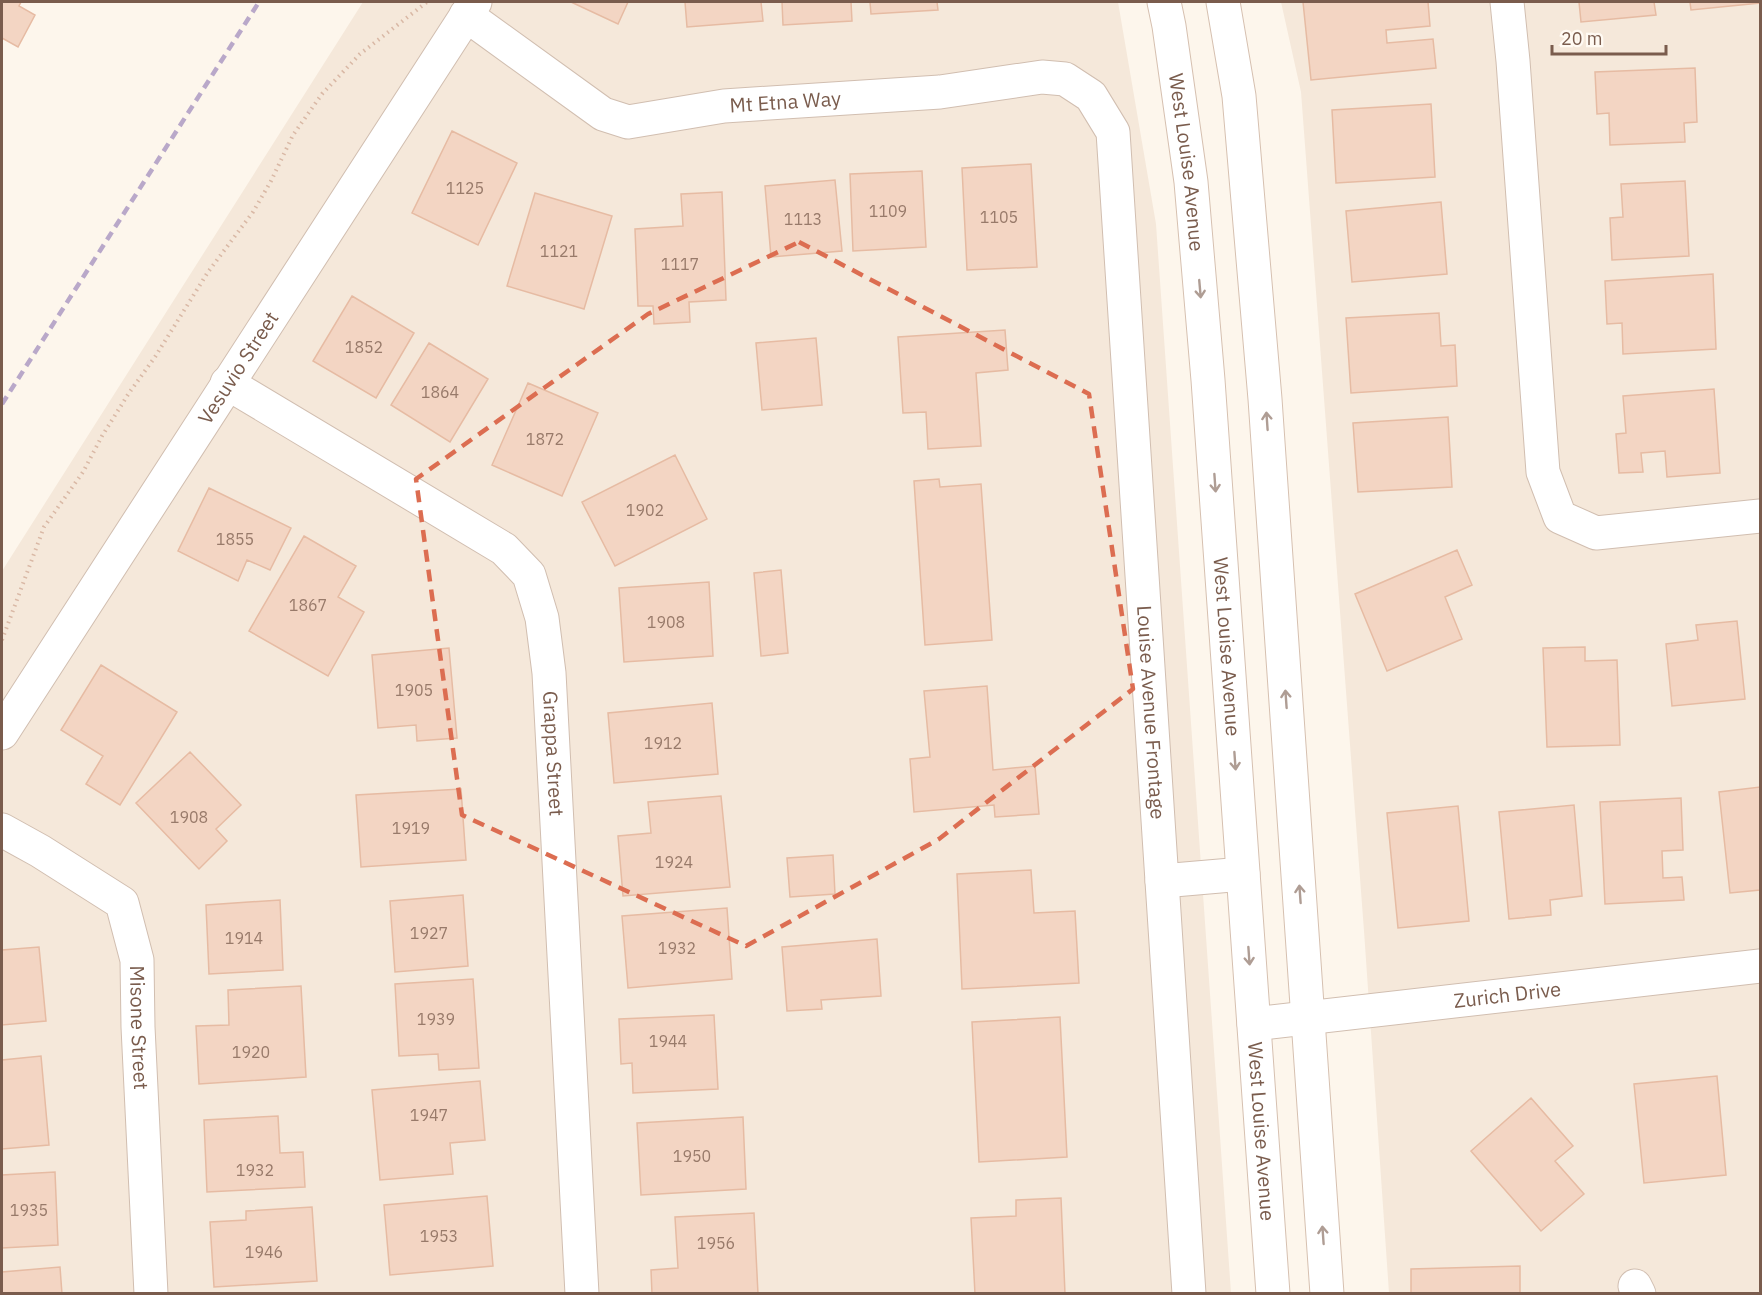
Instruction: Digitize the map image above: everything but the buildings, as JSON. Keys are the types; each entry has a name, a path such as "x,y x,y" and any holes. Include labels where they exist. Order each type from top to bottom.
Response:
{"street":[{"name":"West Louise Avenue","path":"1164,2 1191,182 1208,380 1273,1293"},
{"path":"1223,2 1239,96 1265,399 1327,1293"},
{"path":"1507,2 1543,472 1560,517 1596,533 1761,516"},
{"name":"Mt Etna Way","path":"470,8 603,114 628,122 724,106 940,92 1042,77 1065,79 1091,96 1113,132"},
{"name":"Vesuvio Street","path":"2,733 470,8"},
{"name":"Louise Avenue Frontage","path":"1113,132 1189,1293"},
{"name":"Grappa Street","path":"227,383 504,549 529,575 542,618 549,674 582,1293"},
{"name":"Misone Street","path":"2,830 40,851 122,903 137,960 151,1293"},
{"path":"1162,881 1243,874"},
{"name":"Zurich Drive","path":"1254,1024 1761,966"}],"path":[{"path":"2,639 44,527 83,472 102,436 208,272 253,212 271,181 292,135 322,94 360,54 427,2"}],"highlighted area":[{"path":"799,242 1089,394 1133,689 939,839 746,946 462,815 416,479 648,314"}],"shaded area":[{"path":"363,2 1118,2 1156,224 1231,1293 2,1293 2,571"},
{"path":"1281,2 1760,2 1760,1293 1389,1293 1301,92"}],"railway":[{"path":"2,404 259,2"}]}
